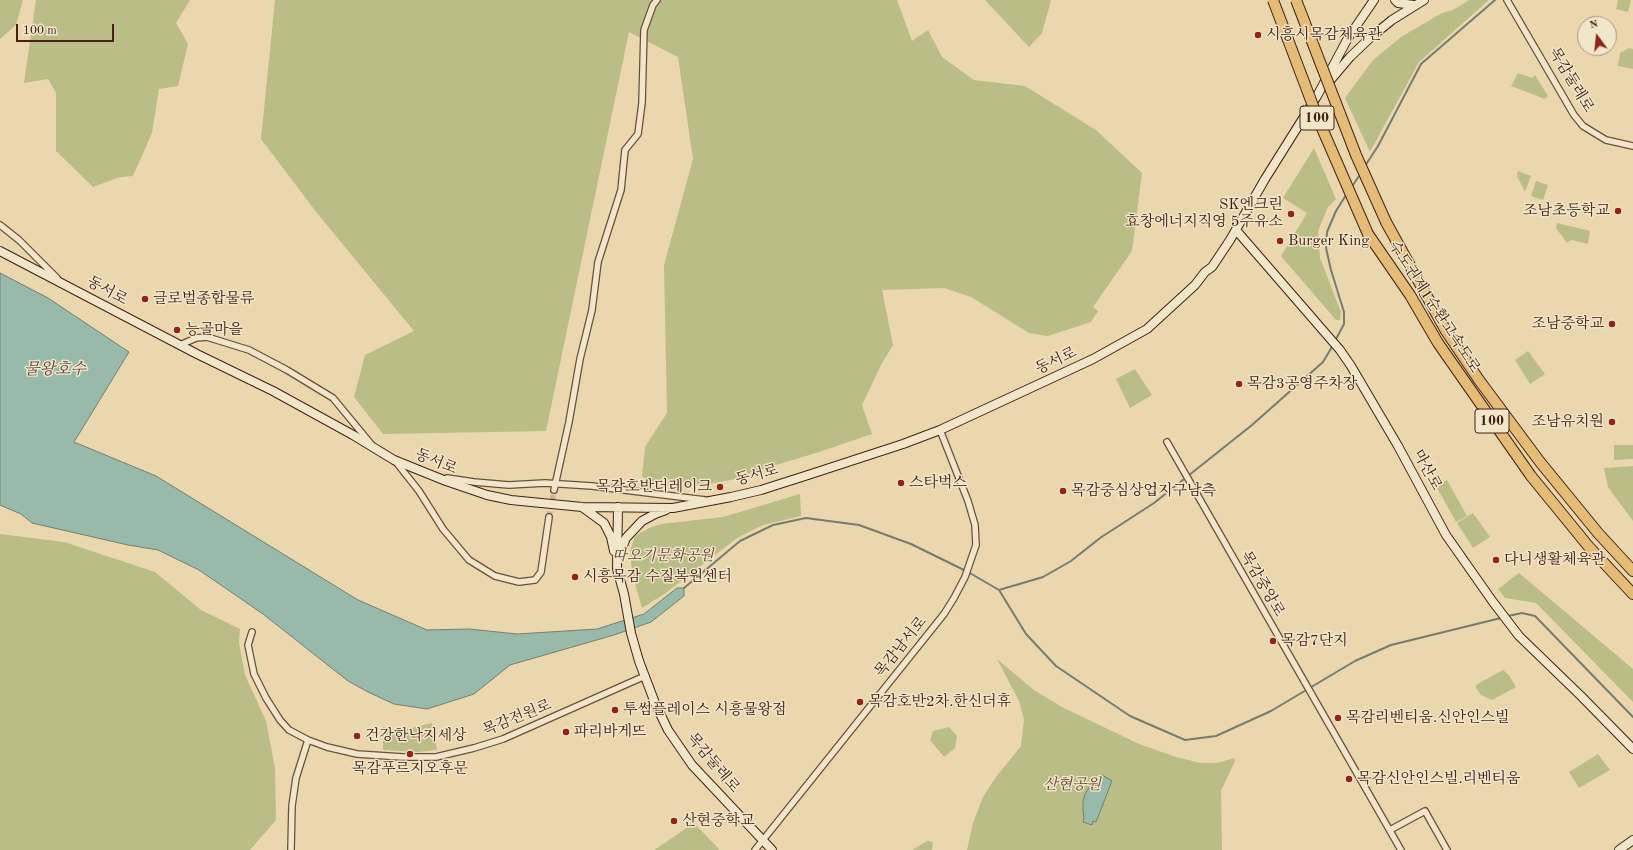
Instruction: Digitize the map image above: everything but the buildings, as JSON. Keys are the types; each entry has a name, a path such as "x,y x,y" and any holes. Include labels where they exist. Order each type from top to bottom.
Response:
{"highway":[{"name":"수도권제1순환고속도로","path":"1273,0 1318,120 1368,234 1410,295 1438,342 1532,476 1589,547 1633,594"},
{"name":"수도권제1순환고속도로","path":"1296,0 1356,155 1386,222 1446,331 1479,380 1540,462 1598,533 1633,571"}],"main road":[{"name":"동서로","path":"0,251 180,345 273,391 353,435 394,460 434,476 487,495 505,499 582,507 673,508 761,490 903,444 940,430 1093,359 1147,329 1195,285 1205,272 1212,267 1317,96 1348,38 1374,0"},
{"path":"1395,0 1398,3 1414,5"},
{"path":"1317,96 1350,57 1371,37 1414,5 1424,0"},
{"name":"마산로","path":"1236,230 1340,350 1398,446 1446,536 1519,636 1633,749"},
{"path":"582,507 604,523 614,548 617,569"},
{"path":"617,569 618,507"},
{"path":"617,569 620,549 626,538 633,530 642,521 655,514 673,508"},
{"name":"목감둘레로","path":"617,569 624,594 631,634 639,661 655,703 668,730 692,764 772,850"},
{"path":"1619,850 1633,840"}],"street":[{"path":"554,490 569,422 580,359 592,310 598,262 621,190 625,150 638,134 642,103 644,30 653,5 657,0"},
{"name":"목감둘레로","path":"1508,1 1580,123 1585,128 1606,140 1633,146"},
{"path":"0,226 19,240 61,283"},
{"path":"180,345 196,338 207,337 248,350 287,370 333,398 375,449"},
{"name":"목감남서로","path":"755,850 944,614 965,577 976,545 975,525 960,480 940,430"},
{"name":"목감중앙로","path":"1166,442 1390,830"},
{"path":"394,460 418,491 443,528 469,560 495,576 519,582 535,580 540,572 549,517"},
{"path":"434,476 474,482 502,484 592,486 709,501"},
{"name":"목감전원로","path":"252,632 248,645 254,674 266,698 280,720 289,730 308,740 327,747 357,754 403,757 436,757 474,748 503,739 645,676"},
{"path":"291,850 292,806 295,785 308,740"},
{"path":"1401,850 1390,830 1425,811 1447,850"}],"green space":[{"path":"0,0 23,0 16,25 0,39"},
{"path":"36,0 190,0 176,23 188,44 178,86 159,89 152,133 133,176 120,177 93,187 56,151 56,93 48,79 24,83"},
{"path":"275,0 897,0 912,41 928,30 942,57 974,80 1025,86 1096,130 1142,173 1132,251 1093,307 1098,311 1091,322 1048,336 1029,333 971,297 944,288 882,290 893,345 881,365 862,405 872,434 816,453 752,472 740,478 685,487 651,485 642,476 645,447 667,413 664,265 693,159 678,57 629,32 546,431 383,434 354,397 365,355 414,331 317,213 261,139"},
{"path":"985,0 1051,0 1042,33 1029,47"},
{"path":"1469,0 1489,0 1419,62 1370,152 1345,98 1373,60 1401,37 1442,13 1453,10"},
{"path":"1618,0 1631,0 1628,12 1616,9"},
{"path":"1629,48 1633,49 1633,69 1618,66 1620,53"},
{"path":"1518,73 1532,78 1535,75 1548,96 1545,99 1511,86"},
{"path":"1314,148 1336,199 1328,207 1318,231 1320,258 1341,312 1340,320 1336,320 1281,256 1307,213 1283,198"},
{"path":"1518,171 1531,176 1525,192 1517,176"},
{"path":"1536,181 1548,185 1543,200 1531,196"},
{"path":"1557,223 1590,231 1588,244 1571,240 1567,243 1556,228"},
{"path":"1528,351 1545,374 1530,384 1515,360"},
{"path":"1135,369 1152,395 1130,408 1116,379"},
{"path":"1614,445 1633,445 1633,459 1614,460"},
{"path":"1633,466 1633,521 1608,487 1604,468"},
{"path":"1447,480 1467,516 1456,522 1436,486"},
{"name":"따오기문화공원","path":"800,494 801,516 763,525 737,538 667,592 642,608 632,573 630,551 635,536 649,528 661,524 723,517"},
{"path":"1473,513 1490,537 1473,548 1457,523"},
{"path":"0,534 64,542 155,572 201,610 240,629 239,643 245,675 266,721 275,768 276,820 250,850 0,850"},
{"path":"1519,573 1633,669 1633,702 1536,603 1505,598 1498,589"},
{"name":"산현공원","path":"997,659 1034,690 1062,707 1139,744 1176,757 1201,763 1217,763 1234,758 1235,761 1221,791 1222,850 967,850 973,823 983,797 996,777 1021,746 1024,720 1019,701"},
{"path":"1503,670 1509,675 1516,687 1492,700 1481,695 1476,688 1476,685"},
{"path":"432,723 437,750 419,752 383,750 383,727 397,730"},
{"path":"949,727 957,736 955,748 944,757 930,740 933,731"},
{"path":"1598,754 1610,770 1579,788 1569,772"},
{"path":"694,823 719,849 718,850 654,850"},
{"path":"927,841 933,842 932,850 912,850"}],"water":[{"name":"물왕호수","path":"0,273 48,298 129,352 74,442 156,476 358,600 427,630 469,629 517,634 597,629 644,614 677,588 684,588 684,596 651,622 614,635 510,665 474,694 427,709 394,704 368,692 348,681 263,614 199,570 158,550 128,545 32,523 21,514 0,505"},
{"path":"1102,775 1112,781 1096,822 1093,821 1092,825 1083,822 1083,801 1091,784"}],"waterway":[{"path":"1365,166 1378,146 1421,64 1495,0"},
{"path":"1351,188 1361,173"},
{"path":"1335,341 1344,324 1344,312 1326,248 1327,232 1336,211 1346,195"},
{"path":"684,588 740,541 773,525 806,518 859,525 911,544 968,572 999,590 1043,577 1071,561 1100,538 1154,503 1252,425 1323,362 1333,345"},
{"path":"999,590 1026,634 1056,666 1130,716 1185,740 1216,736 1271,711 1355,661 1391,645 1501,618"},
{"path":"1508,616 1522,613 1535,616 1633,717"}],"tunnel":[{"path":"549,517 554,490"}],"place":[{"name":"시흥시목감체육관","path":"1258,35"},
{"name":"조남초등학교","path":"1618,211"},
{"name":"SK엔크린 효창에너지직영 5주유소","path":"1291,214"},
{"name":"Burger King","path":"1280,241"},
{"name":"글로벌종합물류","path":"145,299"},
{"name":"조남중학교","path":"1612,324"},
{"name":"능골마을","path":"177,330"},
{"name":"목감3공영주차장","path":"1239,384"},
{"name":"조남유치원","path":"1612,422"},
{"name":"스타벅스","path":"901,483"},
{"name":"목감호반더레이크","path":"720,487"},
{"name":"목감중심상업지구남측","path":"1063,491"},
{"name":"다니생활체육관","path":"1496,560"},
{"name":"시흥목감 수질복원센터","path":"575,577"},
{"name":"목감7단지","path":"1273,641"},
{"name":"목감호반2차.한신더휴","path":"860,702"},
{"name":"투썸플레이스 시흥물왕점","path":"615,710"},
{"name":"목감리벤티움.신안인스빌","path":"1338,718"},
{"name":"파리바게뜨","path":"566,732"},
{"name":"건강한낙지세상","path":"357,736"},
{"name":"목감푸르지오후문","path":"410,754"},
{"name":"목감신안인스빌.리벤티움","path":"1349,779"},
{"name":"산현중학교","path":"674,821"}]}
